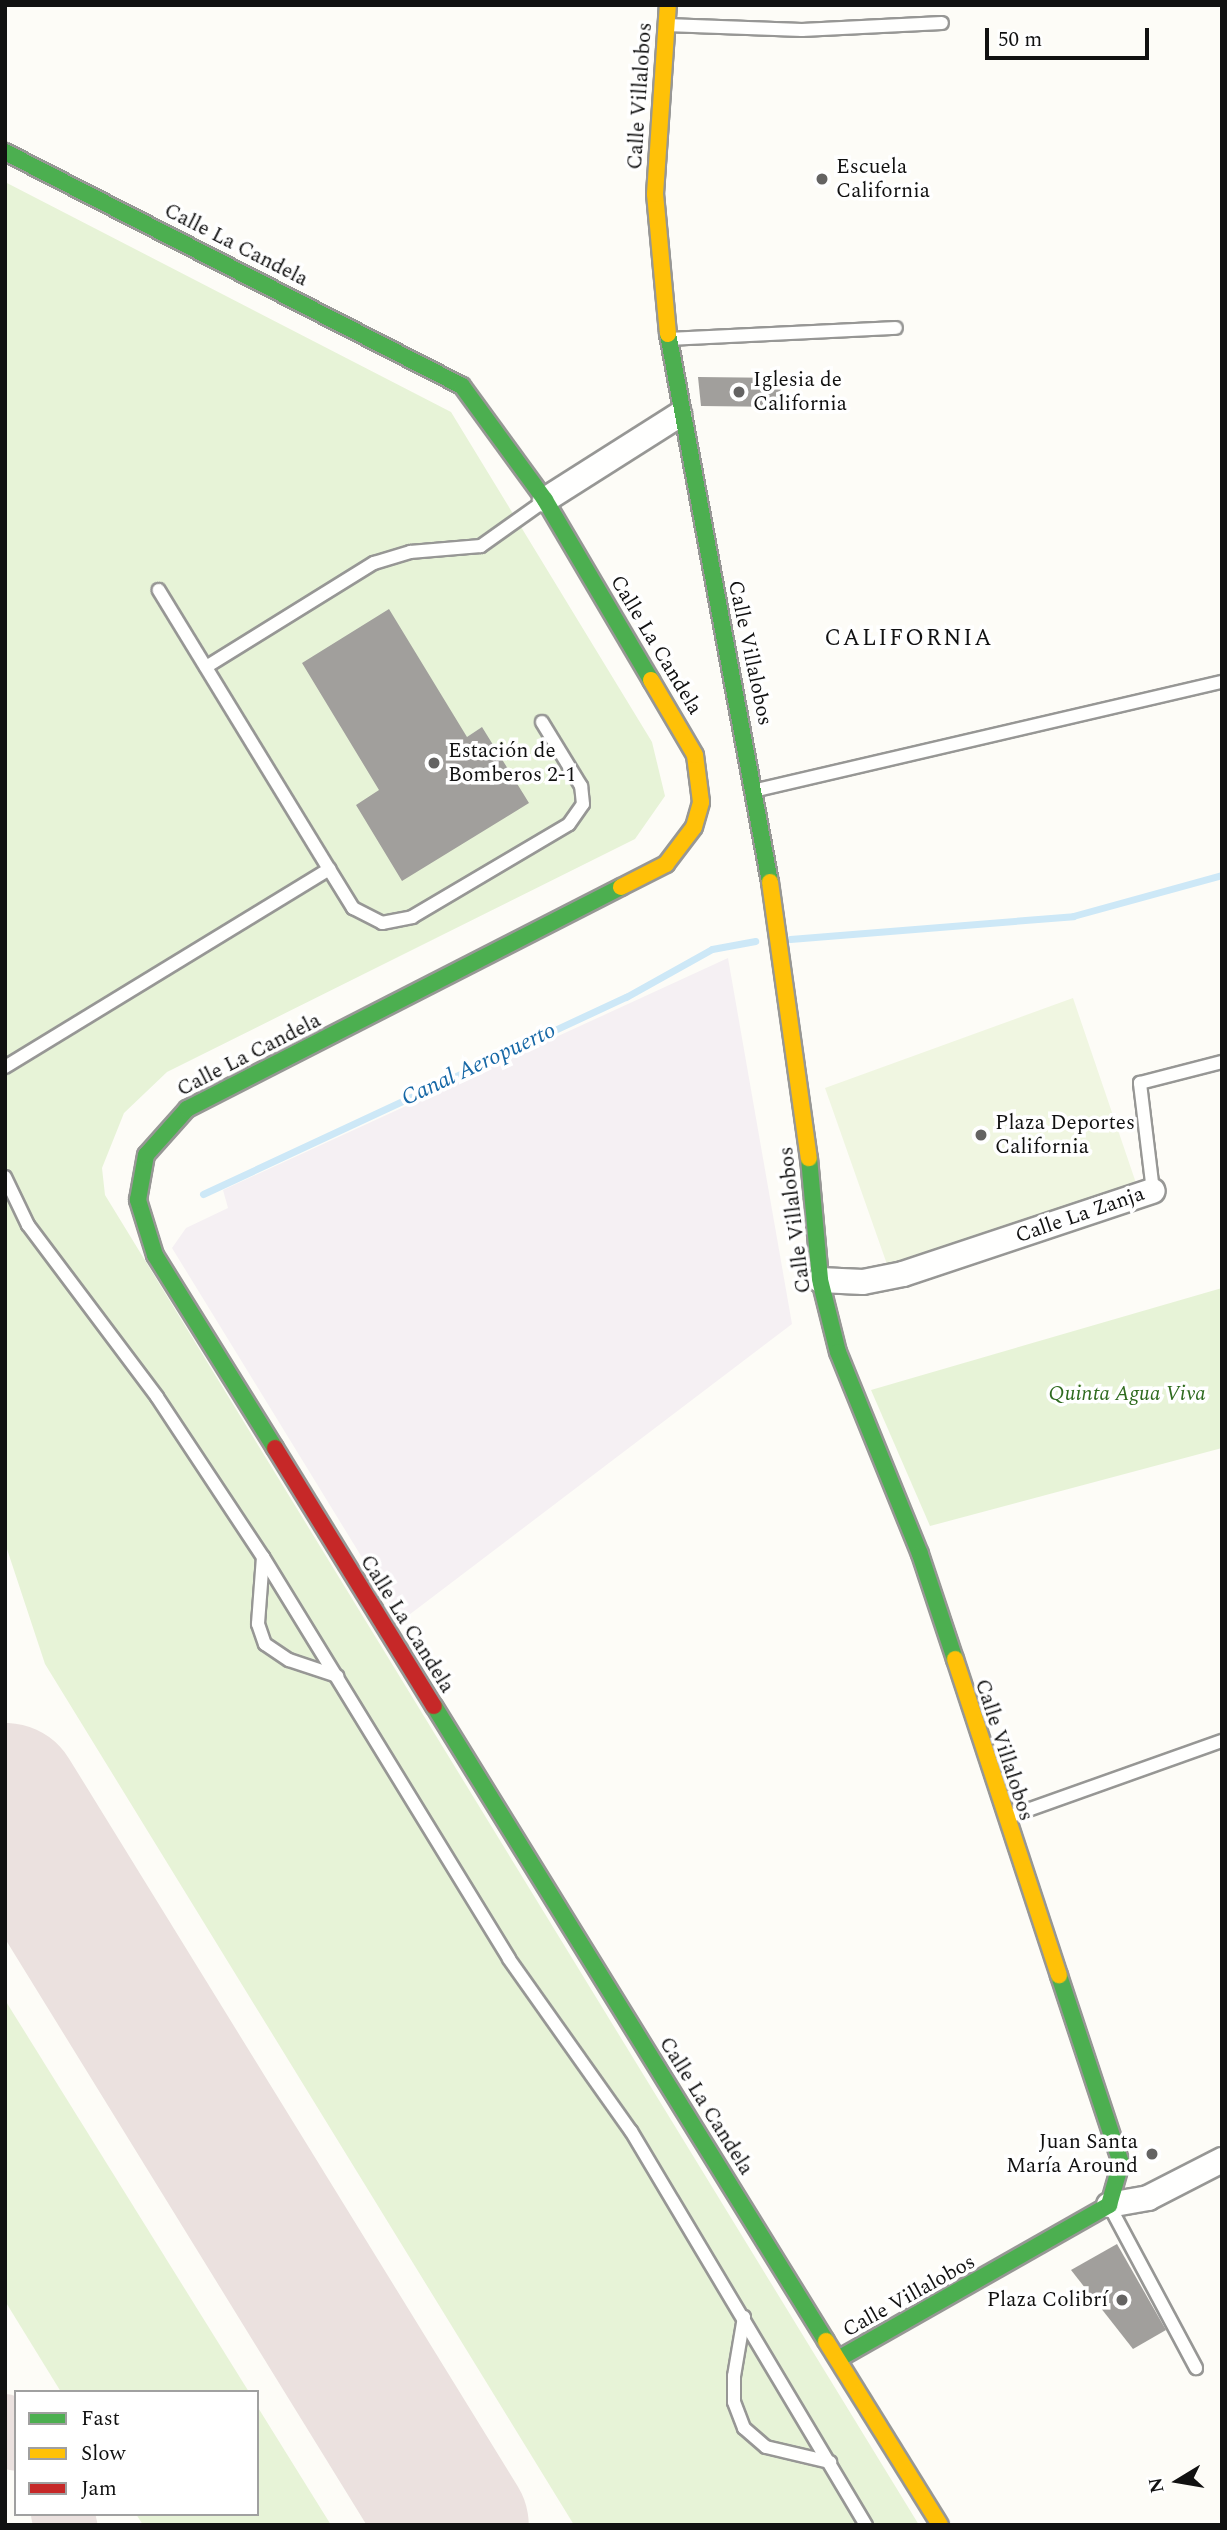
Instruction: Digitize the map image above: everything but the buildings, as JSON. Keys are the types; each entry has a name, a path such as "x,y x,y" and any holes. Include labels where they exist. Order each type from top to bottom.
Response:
{"street":[{"name":"Calle Villalobos","path":"668,5 655,194 667,339 679,415 756,790 803,1088 820,1280 838,1352 920,1554 1003,1819 1115,2129 1121,2163 1109,2205 838,2359"},
{"name":"Calle La Candela","path":"5,152 462,386 499,429 545,500 695,755 701,802 683,847 645,879 187,1109 169,1122 146,1155 138,1200 155,1255 940,2525"},
{"path":"545,500 679,415"},
{"name":"Calle La Zanja","path":"820,1280 863,1282 903,1274 1153,1191"},
{"path":"1109,2205 1148,2198 1222,2160"}],"lane":[{"path":"665,24 802,30 942,23"},
{"path":"667,339 896,328"},
{"path":"206,667 374,563 410,552 481,546 545,500"},
{"path":"159,590 353,908 382,923 412,917 569,824 583,804 581,786 542,722"},
{"path":"756,790 1222,682"},
{"path":"5,1067 329,869"},
{"name":"Calle La Zanja","path":"1153,1191 1140,1083 1222,1062"},
{"path":"5,1177 28,1225 157,1397 263,1557 509,1959 631,2131 866,2525"},
{"path":"263,1557 258,1624 265,1644 289,1660 337,1676"},
{"path":"1003,1819 1222,1741"},
{"path":"1109,2205 1196,2368"},
{"path":"744,2317 734,2389 744,2428 766,2447 830,2462"}],"shaded area":[{"path":"728,958 792,1324 401,1621 172,1248 186,1228 228,1208 223,1190"}],"green space":[{"path":"5,182 451,412 652,742 665,796 635,839 167,1072 124,1113 102,1168 105,1195 919,2525 574,2525 45,1664 5,1543"},
{"name":"Plaza Deportes California","path":"1073,998 1136,1183 889,1270 825,1088"},
{"name":"Quinta Agua Viva","path":"1222,1288 1222,1448 930,1526 871,1390"},
{"path":"5,2000 248,2390 60,2390 5,2301"},
{"path":"259,2409 331,2525 143,2525 137,2516 259,2516"}],"waterway":[{"path":"790,939 1073,916 1222,875"},
{"name":"Canal Aeropuerto","path":"203,1194 626,997 712,949 755,941"}],"taxiway":[{"path":"5,1760 55,1878"},
{"path":"5,2424 14,2438"},
{"path":"62,2516 67,2525"}],"runway":[{"path":"5,1797 454,2525"}],"traffic: fast":[{"path":"5,152 462,386 545,500 651,680"},
{"path":"668,334 770,882"},
{"path":"275,1448 155,1255 138,1200 146,1155 187,1109 621,887"},
{"path":"809,1158 820,1280 838,1352 920,1554 955,1659"},
{"path":"434,1706 826,2341"},
{"path":"838,2359 1109,2205 1121,2163 1059,1975"}],"traffic: slow":[{"path":"668,5 655,194 668,334"},
{"path":"621,887 666,864 694,827 701,802 695,755 651,680"},
{"path":"770,882 809,1158"},
{"path":"955,1659 1059,1975"},
{"path":"826,2341 940,2525"}],"traffic: jam":[{"path":"275,1448 434,1706"}],"place":[{"name":"Escuela California","path":"822,179"},
{"name":"Iglesia de California","path":"739,392"},
{"name":"Estación de Bomberos 2-1","path":"434,763"},
{"name":"Plaza Deportes California","path":"981,1135"},
{"name":"Juan Santa María Around","path":"1152,2154"},
{"name":"Plaza Colibrí","path":"1122,2300"}],"district":[{"name":"CALIFORNIA","path":"909,639"}]}
